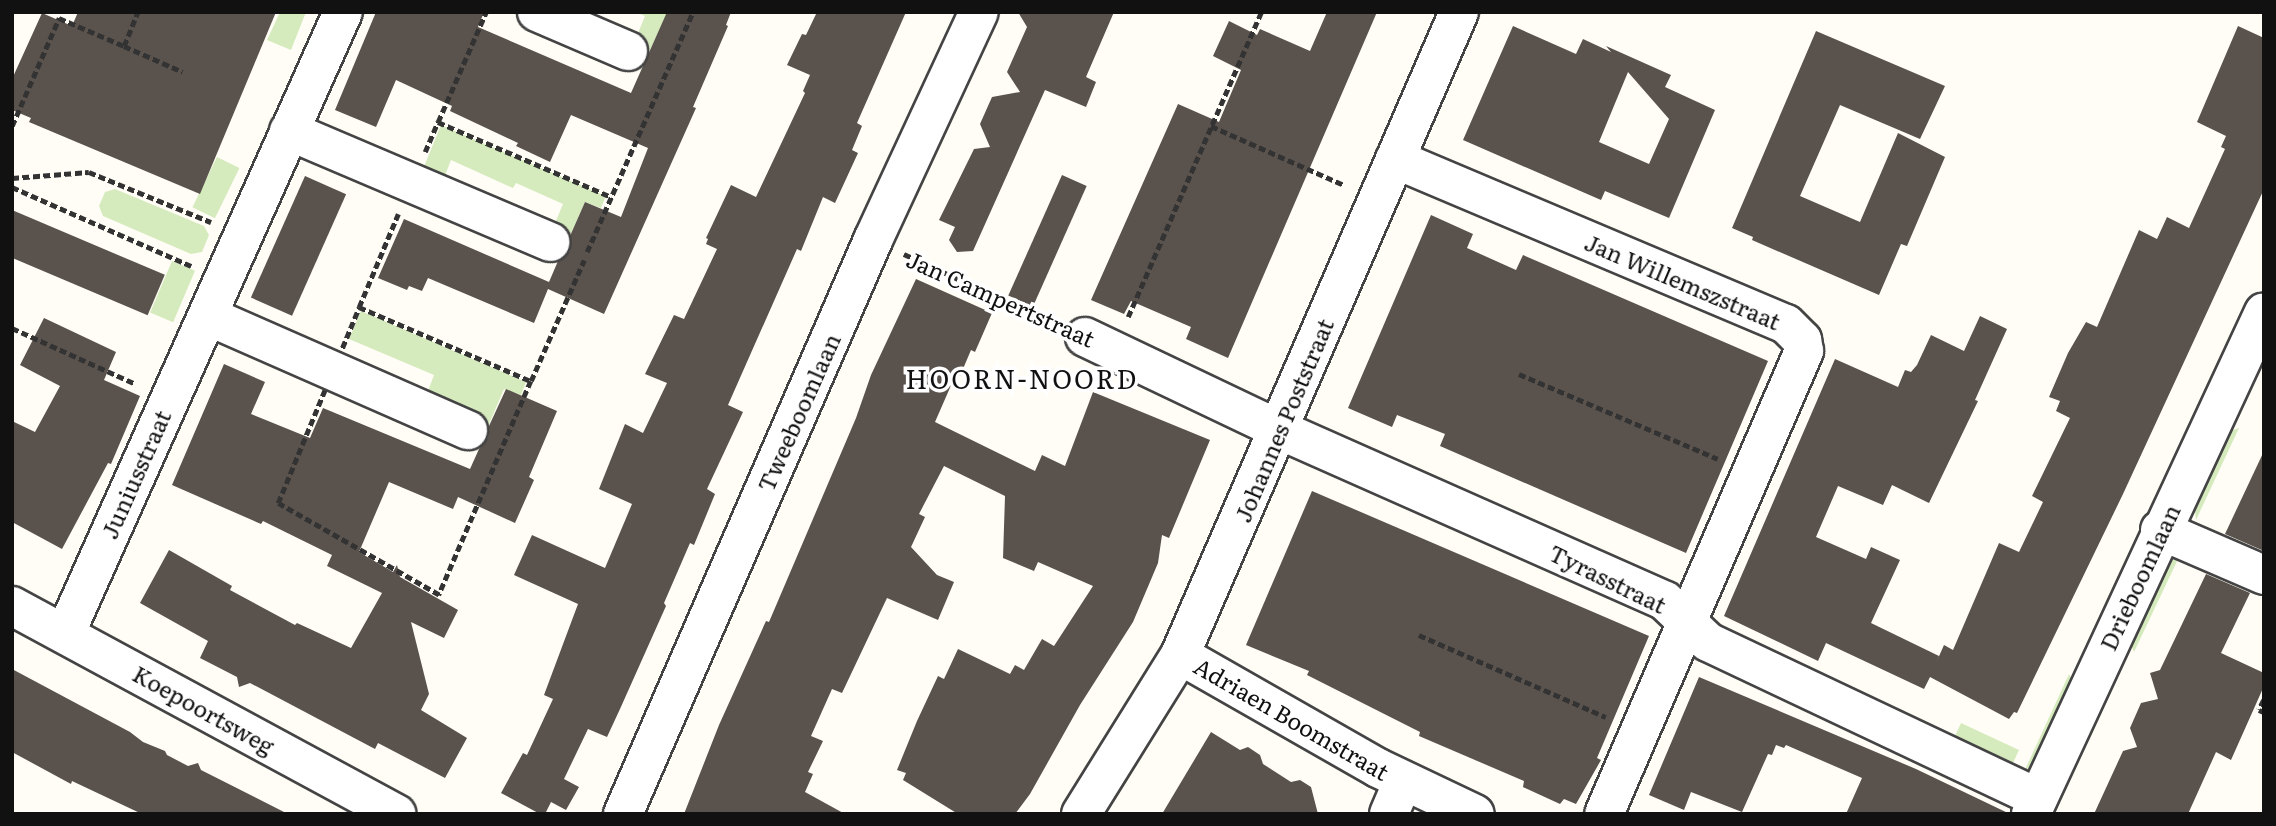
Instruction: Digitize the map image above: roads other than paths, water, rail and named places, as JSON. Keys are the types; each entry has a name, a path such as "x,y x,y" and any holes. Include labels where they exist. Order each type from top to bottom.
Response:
{"street":[{"name":"Juniusstraat","path":"65,634 245,235 342,12"},
{"path":"537,12 628,51"},
{"name":"Tweeboomlaan","path":"623,814 873,240 979,12"},
{"name":"Johannes Poststraat","path":"1081,814 1180,655 1460,12"},
{"path":"289,131 550,242"},
{"name":"Jan Willemszstraat","path":"1395,159 1786,324 1796,332 1804,351 1686,620"},
{"path":"208,316 468,430"},
{"name":"Drieboomlaan","path":"2034,806 2160,530 2259,334"},
{"name":"Jan Campertstraat","path":"1099,343 1280,430"},
{"name":"Tyrasstraat","path":"1280,430 1665,601 1708,642 2034,806"},
{"path":"2160,530 2264,575"},
{"name":"Koepoortsweg","path":"12,606 396,814"},
{"path":"1604,814 1686,620"},
{"name":"Adriaen Boomstraat","path":"1180,655 1396,797 1475,814"}],"district":[{"name":"HOORN-NOORD","path":"1022,378"}]}
